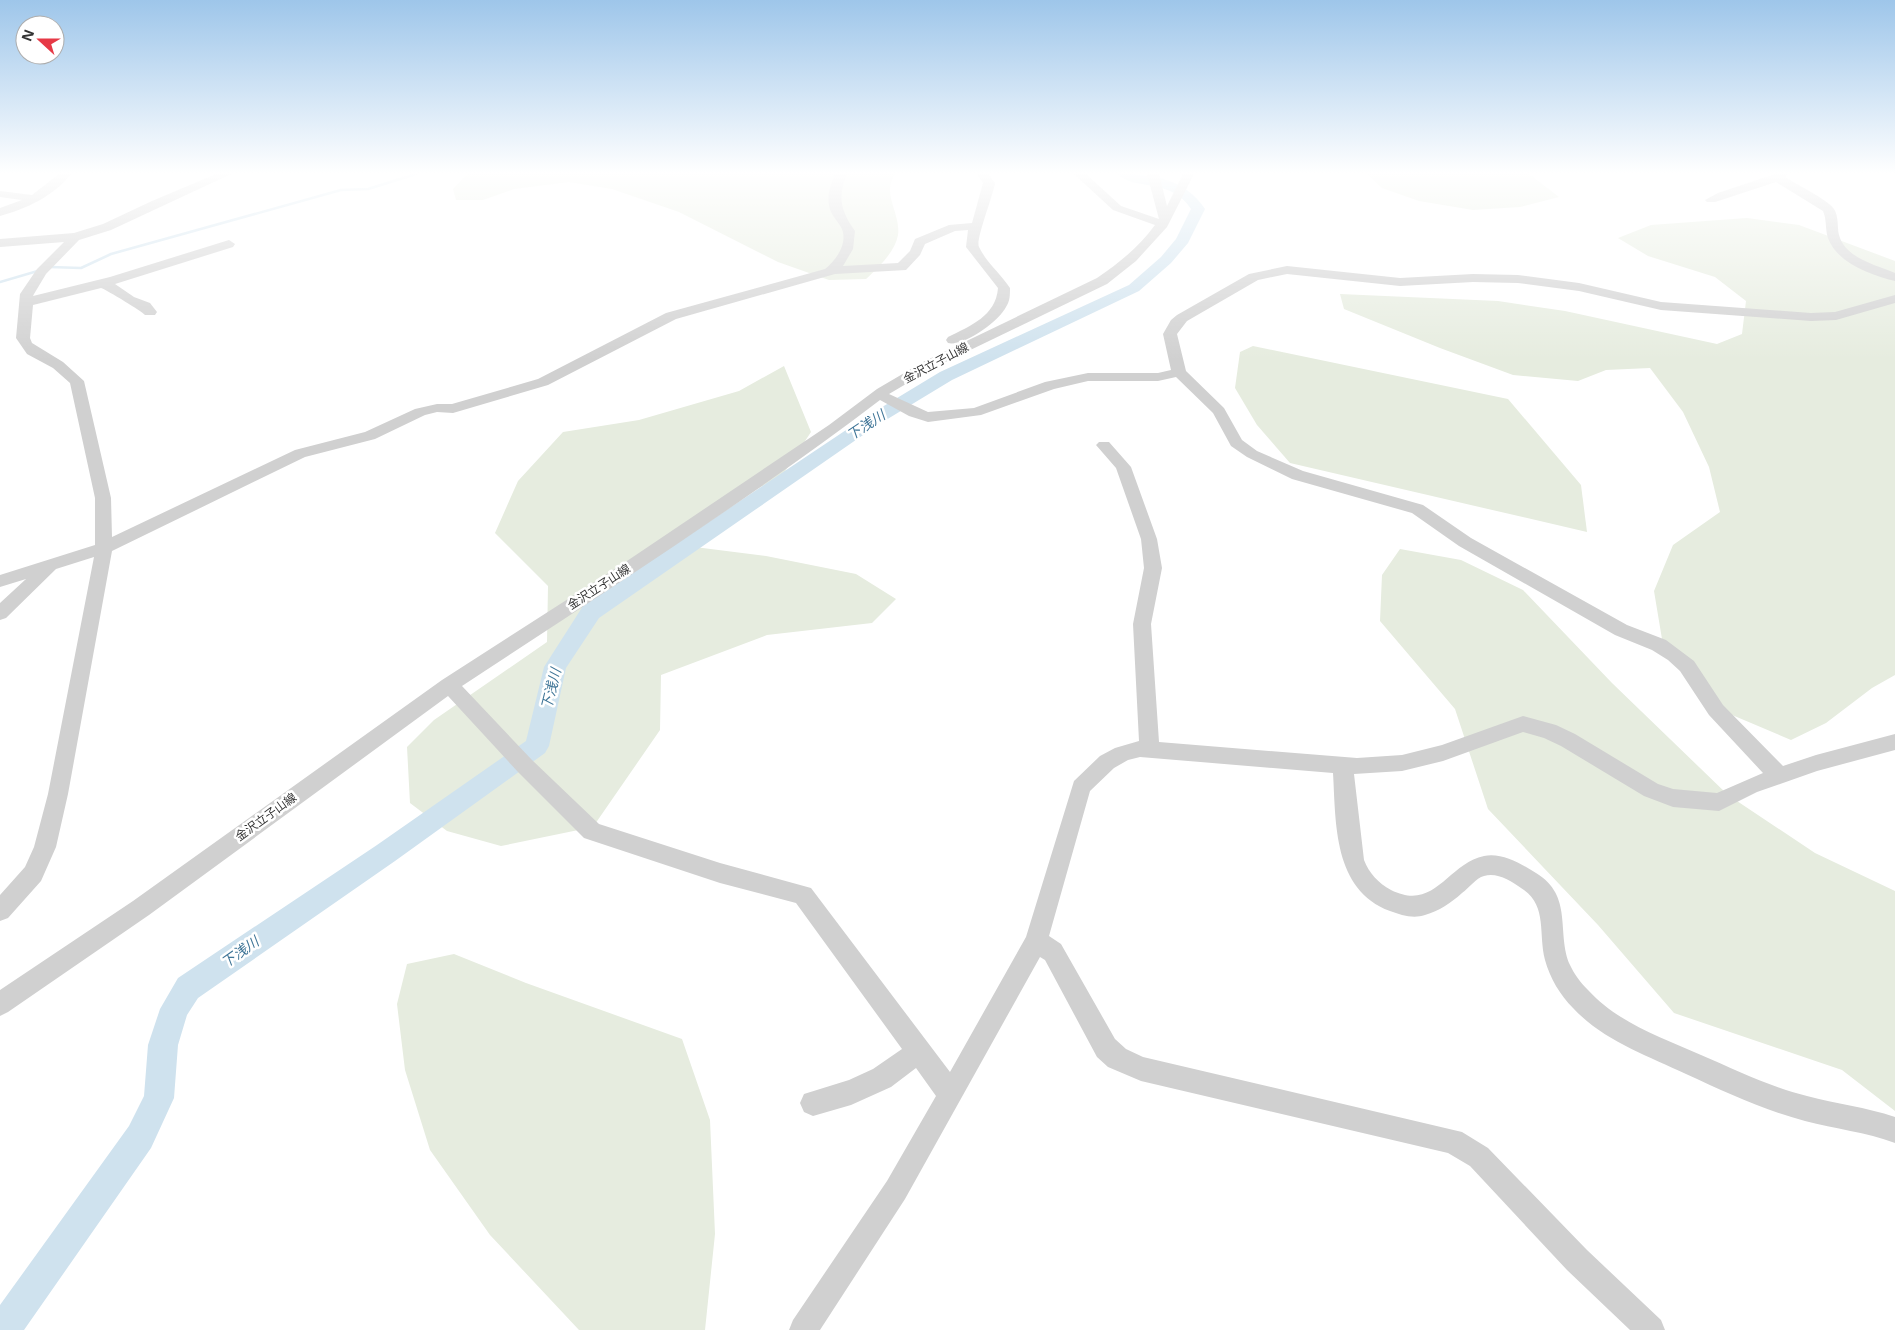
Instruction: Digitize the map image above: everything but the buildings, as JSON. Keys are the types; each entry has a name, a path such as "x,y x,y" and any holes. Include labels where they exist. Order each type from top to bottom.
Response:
{"street":[{"path":"0,243 78,236"},
{"path":"832,270 846,255 849,236"},
{"path":"0,581 104,548 300,453 370,436 420,412 461,407 543,382 670,316 798,282 832,270 902,267 916,252 919,242 933,236"},
{"path":"944,358 939,349 996,313 1005,296 1004,288 972,247 970,239 971,236"},
{"name":"金沢立子山線","path":"0,1004 141,908 449,686 627,569 834,428 878,394 944,358 1102,280 1126,265 1154,236"},
{"path":"1834,236 1835,242 1846,255 1895,277"},
{"path":"0,911 33,874 45,848 58,794 104,548 102,498 77,381 58,365 26,345 23,338 27,294 41,272 75,237"},
{"path":"25,303 61,291 102,284 171,260 229,244"},
{"path":"1779,776 1716,710 1687,666 1675,655 1659,645 1621,630 1470,545 1417,509 1373,498 1345,486 1315,481 1252,454 1236,443 1219,411 1179,372 1170,338 1176,323 1254,277 1280,271 1400,282 1464,278 1518,279 1579,287 1661,306 1811,317 1836,316 1895,299"},
{"path":"102,284 117,289 126,298 144,304 150,312"},
{"path":"878,394 914,413 928,417 976,412 1050,385 1088,377 1158,377 1179,372"},
{"path":"1104,445 1123,467 1149,539 1153,568 1142,624 1150,750"},
{"path":"0,613 53,564"},
{"path":"449,686 592,831 720,873 803,895 951,1096"},
{"path":"803,1330 896,1190 951,1096 1036,941 1081,787 1094,770 1123,752 1150,750 1343,766 1402,763 1436,755 1523,724 1549,730 1637,783 1673,798 1701,802 1719,802 1750,786 1816,763 1895,742"},
{"path":"1343,766 1351,857 1357,871 1379,895 1401,905 1420,906 1433,900 1473,868 1495,864 1512,869 1533,882 1551,903 1555,950 1565,980 1581,1000 1614,1028 1750,1089 1805,1109 1869,1120 1895,1130"},
{"path":"1036,941 1054,952 1106,1048 1117,1058 1141,1069 1453,1141 1479,1157 1577,1260 1651,1330"},
{"path":"814,1103 851,1092 882,1078 919,1051"}],"shaded area":[{"path":"727,236 898,236 890,253 881,265 866,279 829,280 778,262"},
{"path":"1623,236 1829,236 1895,261 1895,675 1872,688 1826,723 1791,740 1725,712 1664,651 1654,591 1673,545 1720,512 1709,467 1683,412 1650,368 1606,370 1578,381 1513,375 1344,309 1340,294 1498,301 1565,311 1717,344 1742,334 1746,301 1715,277 1648,256 1618,238"},
{"path":"1253,346 1508,399 1581,485 1587,532 1290,463 1257,425 1235,388 1240,352"},
{"path":"784,366 811,432 782,476 700,518 671,544 766,556 856,574 896,599 872,623 767,635 661,675 660,730 593,827 501,846 447,831 410,803 407,747 434,720 547,642 548,586 495,533 518,481 563,432 639,420 739,391"},
{"path":"1400,549 1461,560 1523,590 1612,683 1728,795 1815,853 1895,891 1895,1111 1842,1070 1674,1013 1598,925 1488,809 1455,709 1380,621 1382,575"},
{"path":"454,954 526,983 682,1039 710,1120 715,1234 705,1330 579,1330 490,1235 430,1150 405,1070 397,1004 407,964"}],"waterway":[{"path":"50,267 81,268 111,254 175,236"},
{"name":"下浅川","path":"3,1330 140,1137 159,1098 163,1045 174,1009 188,988 386,853 537,746 555,667 591,612 870,422 946,376 1134,288 1166,260 1185,236"},
{"path":"0,282 41,270"}]}
